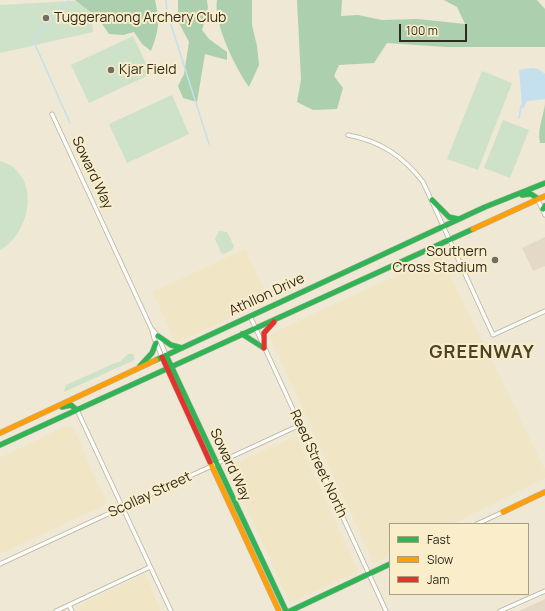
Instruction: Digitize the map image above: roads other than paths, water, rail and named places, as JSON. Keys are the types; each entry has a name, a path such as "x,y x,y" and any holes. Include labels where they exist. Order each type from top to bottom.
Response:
{"main road":[{"path":"537,198 538,190 545,184"},
{"name":"Athllon Drive","path":"0,432 458,219 545,184"},
{"path":"500,201 528,193 537,198"},
{"name":"Athllon Drive","path":"0,445 537,198 545,196"},
{"path":"432,200 449,217 458,219"},
{"path":"264,348 262,336 264,331 280,316"},
{"path":"242,334 264,348"},
{"path":"158,336 171,345 182,348"},
{"path":"138,368 152,353 156,344"},
{"name":"Soward Way","path":"164,356 215,465 279,611"},
{"path":"77,410 76,404 78,399 89,391"},
{"path":"44,412 68,405 73,406 77,410"},
{"name":"Soward Way","path":"215,465 286,611"},
{"path":"503,512 545,492"},
{"path":"290,611 389,564"}],"street":[{"name":"Soward Way","path":"52,114 152,330 156,344 164,356"},
{"path":"348,135 376,142 394,152 412,168 423,182 450,238 493,335 545,311"},
{"path":"537,198 544,210"},
{"name":"Reed Street North","path":"250,316 386,611"},
{"name":"Soward Way","path":"152,330 158,336 164,356"},
{"path":"77,410 171,611"},
{"name":"Scollay Street","path":"0,564 300,425"},
{"path":"479,523 503,512"},
{"path":"56,611 150,567"},
{"path":"500,611 545,591"},
{"path":"69,605 72,611"}],"water":[{"path":"531,68 538,69 545,74 545,99 527,101 524,108 520,107 522,103 519,70"}],"waterway":[{"path":"69,0 36,36 34,42 70,123"},
{"path":"166,0 167,12 209,144"},
{"path":"519,118 521,107"}],"place":[{"name":"Tuggeranong Archery Club","path":"46,18"},
{"name":"Kjar Field","path":"111,70"},
{"name":"Southern Cross Stadium","path":"495,260"}],"district":[{"name":"GREENWAY","path":"482,353"}]}
